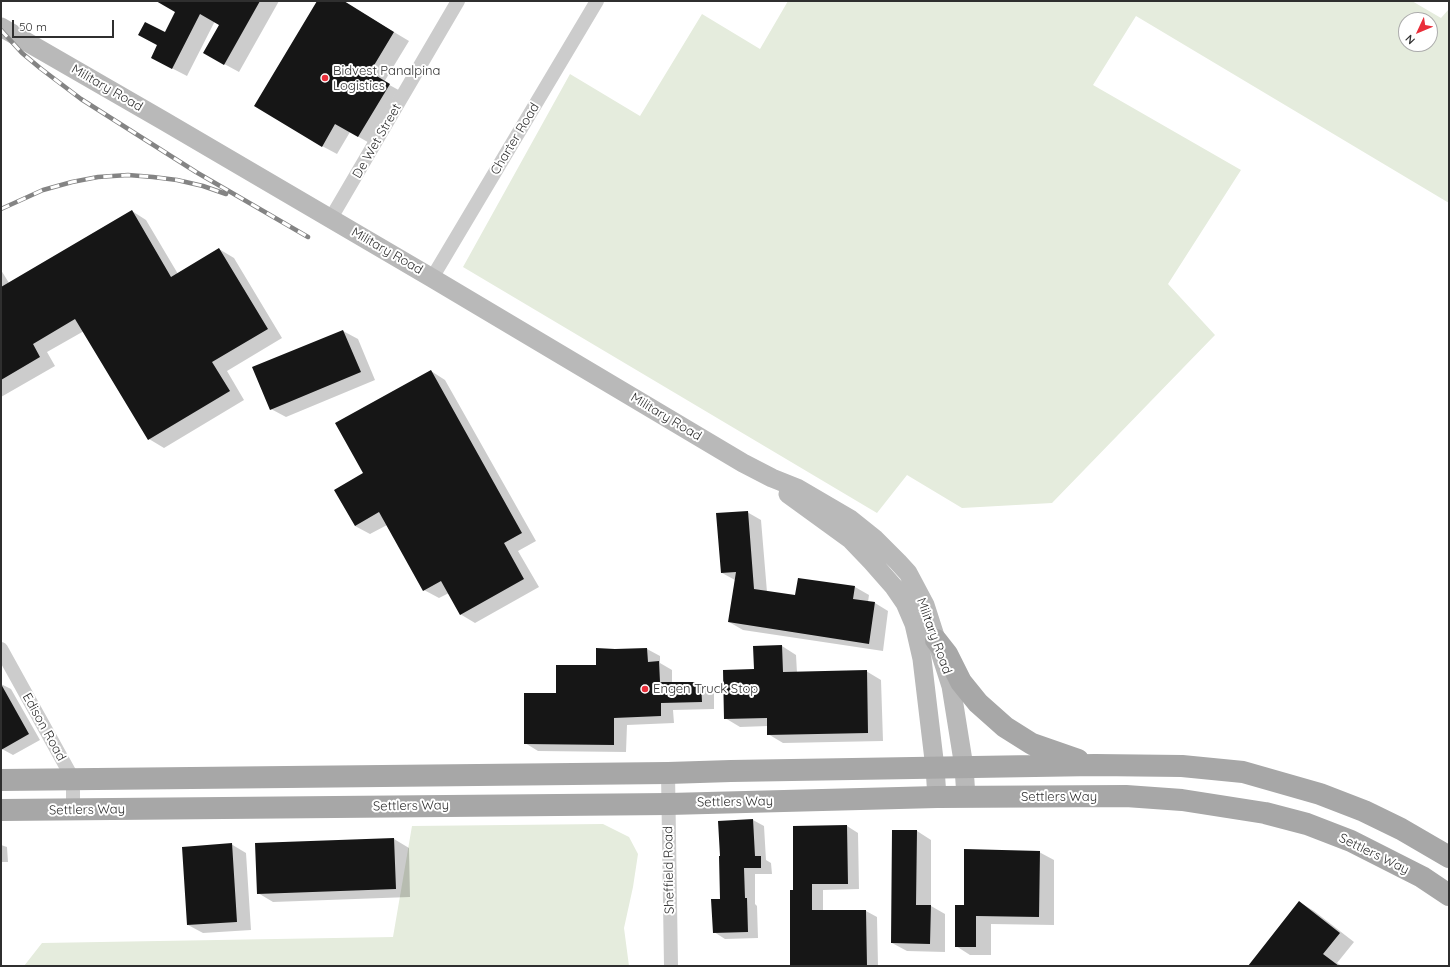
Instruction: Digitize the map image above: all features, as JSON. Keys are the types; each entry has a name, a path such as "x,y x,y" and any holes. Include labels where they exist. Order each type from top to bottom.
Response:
{"main road":[{"path":"936,640 947,654 961,682 978,703 1005,727 1032,744 1095,765"},
{"path":"1,780 668,773 1095,765 1182,766 1243,772 1320,794 1364,811 1401,829 1449,857"},
{"name":"Settlers Way","path":"1,810 669,804 937,797 1126,796 1182,800 1265,813 1307,824 1351,841 1422,877 1449,895"}],"street":[{"name":"De Wet Street","path":"331,218 458,1"},
{"name":"Charter Road","path":"432,278 597,1"},
{"name":"Military Road","path":"1,27 331,218 742,463 772,478 797,488 850,519 875,539 908,573 925,605 951,686 964,767 966,797"},
{"name":"Military Road","path":"772,478 794,499 850,539 894,587 905,603 914,624 922,659 937,797"},
{"name":"Edison Road","path":"1,649 72,779 73,810"},
{"name":"Sheffield Road","path":"668,773 671,966"}],"green space":[{"path":"788,1 1412,1 1431,12 1398,12 1398,52 1438,52 1438,16 1441,18 1449,9 1449,203 1136,16 1093,85 1241,170 1168,284 1215,335 1052,503 962,508 907,475 877,513 463,267 570,74 640,116 702,14 760,49"},
{"path":"603,824 629,837 638,854 633,887 624,928 629,966 24,966 42,943 393,937 412,826"}],"building":[{"path":"156,1 260,1 224,65 203,53 219,25 200,14 172,69 151,58 157,45 138,35 145,22 165,32 175,12"},
{"name":"Bidvest Panalpina Logistics","path":"317,1 344,1 394,32 370,72 390,84 358,137 335,124 322,147 254,106"},
{"path":"132,210 171,277 219,248 268,329 212,362 230,391 148,440 75,319 33,344 40,357 1,380 1,287"},
{"path":"343,330 361,372 270,410 252,367"},
{"path":"431,370 522,533 504,543 524,579 460,615 441,581 423,591 379,512 355,526 334,490 363,473 335,423"},
{"path":"748,511 754,589 795,595 798,578 855,586 853,599 875,602 869,644 728,622 736,572 721,573 716,513"},
{"path":"782,645 783,672 867,670 868,733 767,735 767,718 724,719 723,670 754,669 753,646"},
{"path":"596,648 647,648 648,662 659,661 660,682 701,682 702,702 661,703 661,716 614,718 614,745 524,744 524,693 556,693 556,665 596,665"},
{"path":"1,684 29,734 1,750"},
{"path":"753,819 755,856 761,856 761,868 744,868 748,932 713,933 711,899 720,899 718,821"},
{"path":"847,825 848,884 812,884 812,910 866,910 867,966 790,966 790,890 793,890 793,826"},
{"path":"892,830 917,830 916,905 931,905 930,944 891,943"},
{"path":"394,838 396,889 257,894 255,843"},
{"path":"232,843 237,922 187,925 182,847"},
{"path":"964,849 1040,851 1039,917 976,916 976,947 955,947 955,905 964,905"},
{"path":"1299,901 1340,933 1323,954 1339,966 1248,966"}],"railway":[{"path":"1,30 22,53 81,99 196,172 308,237"},
{"path":"1,209 43,190 98,177 128,175 177,180 203,186 226,194"}],"place":[{"name":"Bidvest Panalpina Logistics","path":"325,78"},
{"name":"Engen Truck Stop","path":"645,689"}]}
